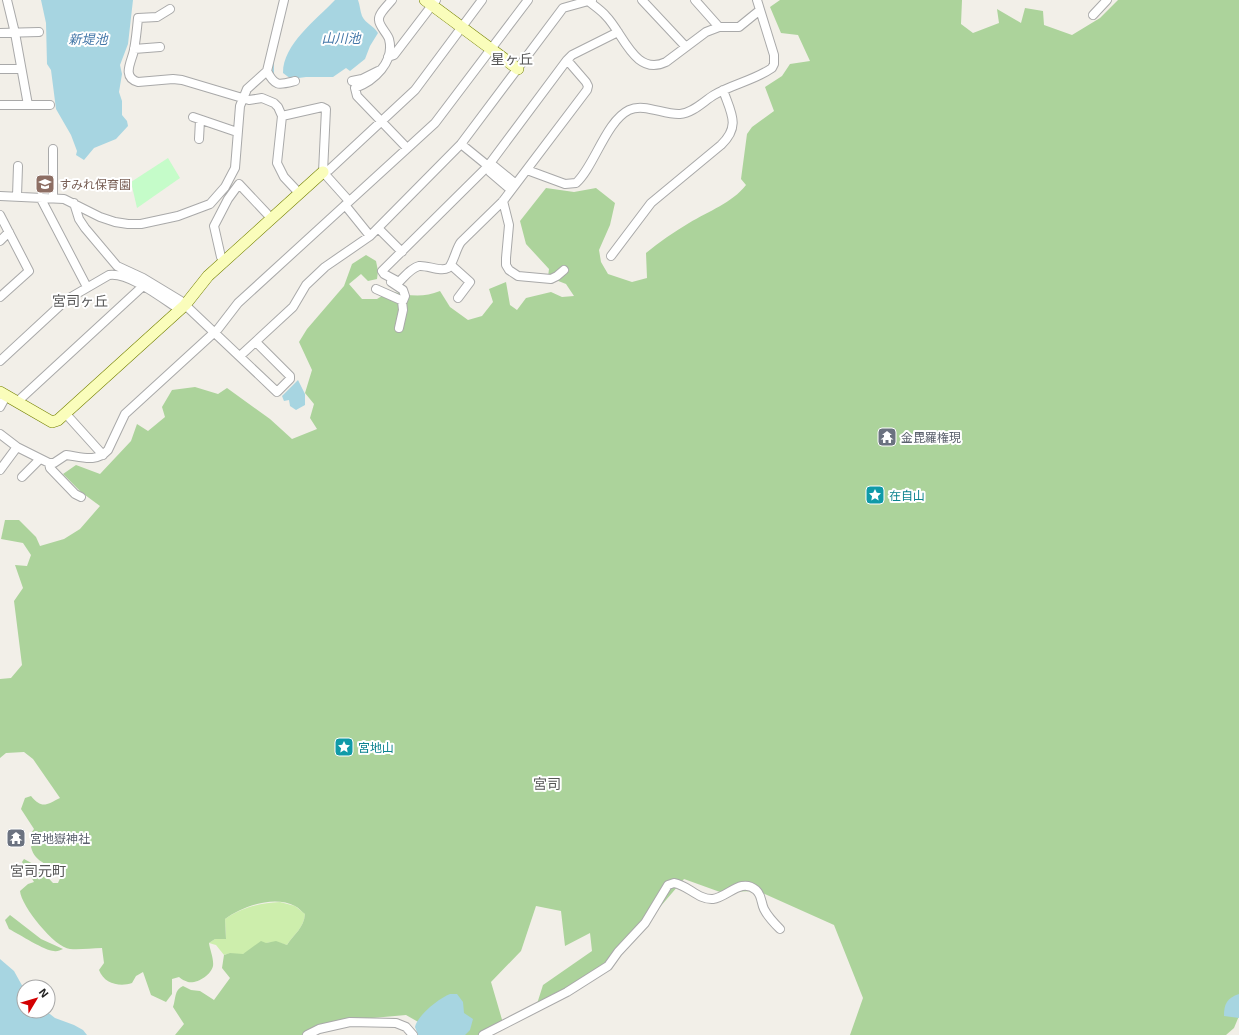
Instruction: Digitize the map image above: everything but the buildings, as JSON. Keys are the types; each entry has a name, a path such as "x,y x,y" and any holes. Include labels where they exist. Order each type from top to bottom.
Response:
{"street":[{"path":"7,0 15,33 28,105"},
{"path":"0,196 64,199 100,217 115,222 128,224 141,224 171,218 210,204 217,197 235,168 239,112 242,98 246,90 267,71 284,0"},
{"path":"392,0 379,18 379,22 389,40 388,57 381,71 372,80 355,88 357,96 407,148"},
{"path":"0,407 3,394 52,422 56,422 66,414 182,308 208,276 224,261 323,172 329,170 415,90 482,0"},
{"path":"0,434 17,447 49,463 54,463 66,455 97,458 103,455 108,450 125,414 214,333 238,303 441,117 528,0"},
{"path":"240,356 293,307 306,285 325,267 370,236 461,144 563,8 589,0 606,16 637,60 651,65 659,65 666,62 706,32 719,27 739,27 760,10"},
{"path":"642,0 686,46"},
{"path":"695,0 719,27"},
{"path":"527,170 565,184 576,184 584,174 609,131 629,110 639,108 674,114 685,113 723,90 766,72 774,64 774,55 757,0"},
{"path":"1093,15 1107,0"},
{"path":"388,57 394,55 431,2 518,69"},
{"path":"170,9 157,17 138,18 134,49 128,70 136,81 182,80 249,100 262,98 278,107 282,116 277,163 284,177 299,193"},
{"path":"0,33 39,32"},
{"path":"399,328 403,310 403,290 381,277 384,274 382,271 488,166 567,60 572,55 618,32"},
{"path":"134,49 160,47"},
{"path":"384,274 399,282 412,269 420,266 444,269 451,265 456,249 461,242 503,201 587,90 588,86 586,82 567,60"},
{"path":"0,69 21,69"},
{"path":"267,71 274,82 278,84 295,81"},
{"path":"352,81 362,79 374,72 381,71"},
{"path":"611,256 655,200 721,145 731,134 733,123 732,117 723,90"},
{"path":"0,105 50,105"},
{"path":"282,116 322,107 326,109 323,172 370,236"},
{"path":"199,139 196,119 238,132"},
{"path":"461,144 488,166 490,172 514,187"},
{"path":"53,149 53,198"},
{"path":"17,196 18,166"},
{"path":"224,261 221,257 214,226 224,205 239,184 271,218"},
{"path":"40,197 87,286"},
{"path":"503,201 509,225 506,258 506,265 509,270 518,276 551,279 564,270"},
{"path":"74,203 79,219 85,228 117,266 143,278 214,333 277,392 290,379 290,376 256,342"},
{"path":"0,215 29,271 0,297"},
{"path":"378,228 402,252"},
{"path":"0,240 9,232"},
{"path":"451,265 470,282 458,298"},
{"path":"0,360 66,300 87,286 109,275 115,274 143,286 182,308"},
{"path":"17,402 143,286"},
{"path":"376,289 402,301"},
{"path":"66,414 103,455"},
{"path":"0,470 17,447"},
{"path":"22,477 40,459"},
{"path":"49,463 50,468 75,494 81,497"},
{"path":"482,1035 567,992 608,966 618,952 645,923 668,885 674,882 686,887 698,895 712,899 718,898 736,888 749,886 757,891 765,911 780,929"},
{"path":"307,1035 319,1029 350,1022 396,1024 406,1027 413,1035"}],"green space":[{"path":"780,0 962,0 961,24 973,33 999,23 997,9 1021,23 1025,8 1043,11 1044,25 1072,35 1100,18 1118,0 1239,0 1239,1016 1234,1028 1226,1035 850,1035 863,998 834,925 758,891 720,892 684,879 654,914 590,979 536,1007 543,985 592,951 590,933 565,946 561,911 536,906 521,951 491,982 503,1023 479,1035 441,1035 406,1015 350,1020 302,1035 175,1035 184,1024 173,1007 177,992 180,988 183,986 191,990 200,991 214,1000 230,978 222,968 224,955 230,953 243,954 261,941 266,943 276,941 287,945 301,927 305,914 295,906 287,903 268,902 250,906 232,914 225,919 226,939 215,939 209,943 213,963 210,973 195,982 188,982 179,977 172,979 172,994 166,1002 151,995 143,972 136,976 132,983 122,985 108,981 101,975 99,970 104,963 102,948 70,949 64,947 56,942 32,916 22,898 20,891 28,884 34,882 22,862 24,859 37,866 53,883 58,883 62,874 40,860 33,853 31,847 33,842 32,832 34,829 21,809 25,798 31,796 41,804 48,804 60,798 33,759 24,752 6,753 0,758 0,679 11,678 22,665 14,601 23,588 15,565 27,566 31,555 23,543 1,539 5,520 19,520 36,537 40,546 64,539 80,529 100,506 81,492 63,474 76,465 100,474 131,441 137,424 148,431 165,417 162,407 172,390 195,387 218,394 227,388 270,419 292,439 317,429 310,418 314,404 305,393 312,370 299,342 307,329 344,286 352,264 366,255 376,261 378,271 377,279 368,281 361,274 349,284 362,299 377,299 390,291 415,296 428,295 440,291 450,307 468,320 482,316 493,302 489,289 506,282 510,305 517,310 526,298 551,292 562,297 574,296 566,284 548,277 549,269 526,244 520,221 546,188 574,192 596,188 615,203 610,225 599,250 601,262 608,274 632,282 647,278 646,253 661,241 689,223 727,202 746,185 741,179 747,134 752,127 774,111 765,87 782,76 790,64 810,61 798,35 781,33 770,7"},
{"path":"168,158 180,178 137,208 131,182"},
{"path":"280,902 295,906 305,914 301,927 287,945 273,942 264,944 250,952 243,954 224,955 216,945 209,943 215,939 226,939 225,919 231,915 251,906"},
{"path":"10,915 41,939 63,949 56,951 50,950 9,929 5,920"}],"water":[{"name":"新堤池","path":"41,0 133,0 128,44 120,65 122,74 119,92 122,101 122,115 127,121 128,126 116,139 94,148 84,160 76,155 77,151 71,135 56,109 51,70 47,64 46,23"},
{"name":"山川池","path":"335,0 358,0 361,14 364,19 378,33 370,46 365,59 350,71 346,68 333,77 306,77 291,79 283,73 284,62 288,52 294,42 310,24"},
{"path":"298,380 305,394 305,405 296,410 290,406 289,400 284,401 282,396"},
{"path":"0,959 14,971 18,979 16,979 16,1019 56,1018 74,1025 83,1030 87,1035 0,1035"},
{"path":"450,994 457,994 463,1002 464,1013 473,1019 470,1030 465,1035 418,1035 415,1027 420,1018 435,1003"},
{"path":"1239,994 1239,1018 1224,1016 1227,1002 1232,997"}],"waterway":[{"path":"273,62 273,74"}],"place":[{"name":"すみれ保育園","path":"45,184"},
{"name":"金毘羅権現","path":"887,437"},
{"name":"在自山","path":"875,495"},
{"name":"宮地山","path":"344,747"},
{"name":"宮地嶽神社","path":"16,838"}],"district":[{"name":"星ヶ丘","path":"512,58"},
{"name":"宮司ヶ丘","path":"80,300"},
{"name":"宮司","path":"547,783"},
{"name":"宮司元町","path":"38,870"}]}
